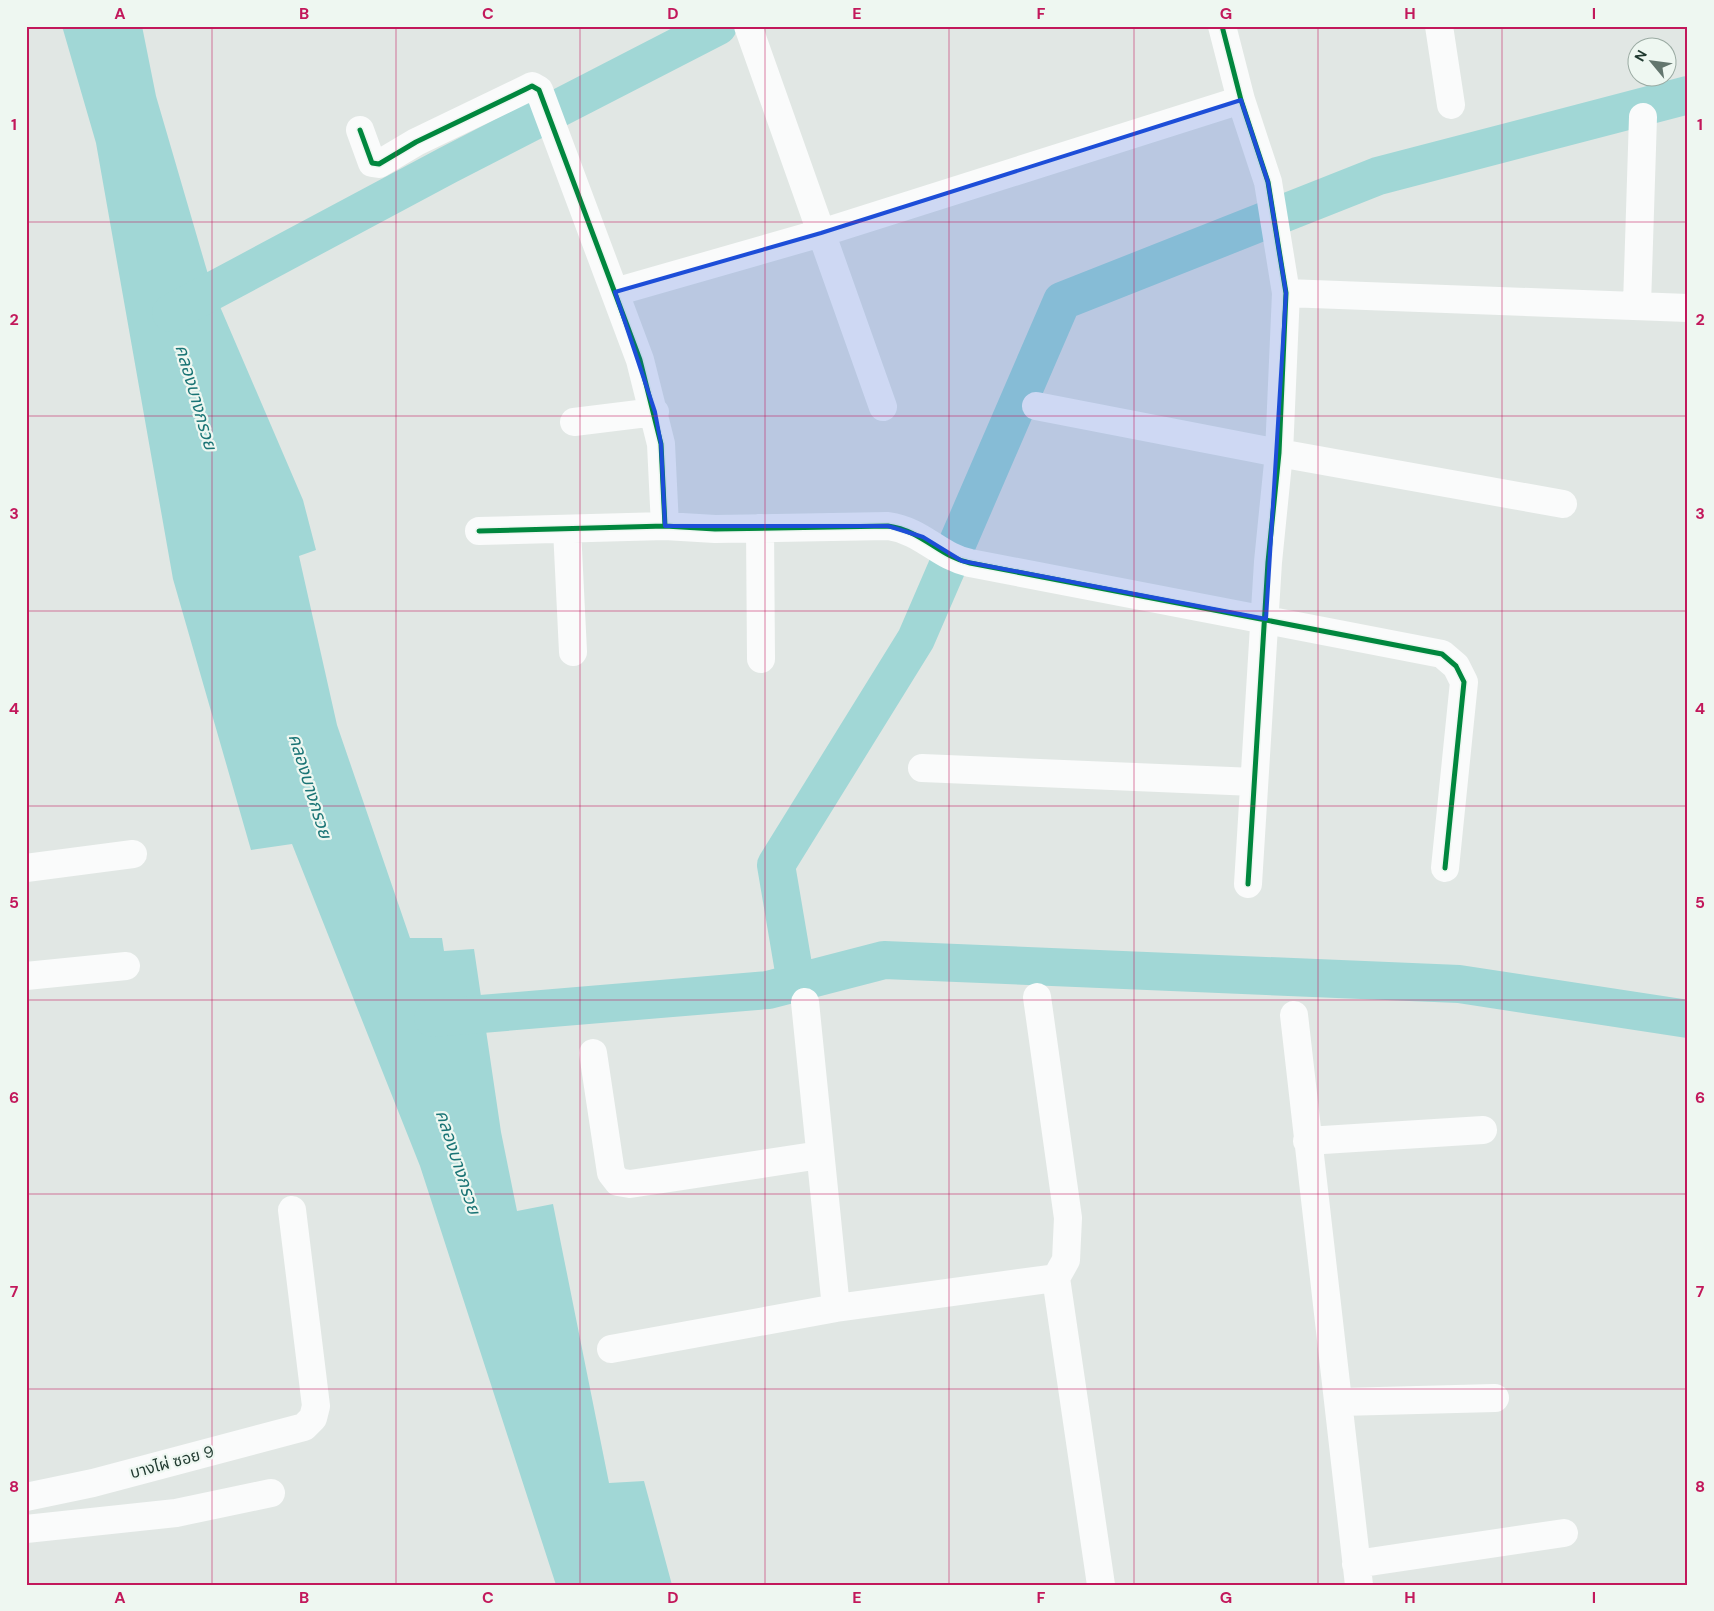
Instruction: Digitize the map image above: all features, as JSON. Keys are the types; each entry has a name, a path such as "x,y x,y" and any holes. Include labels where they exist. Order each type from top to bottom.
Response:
{"street":[{"path":"748,26 883,407"},
{"path":"1222,26 1241,100 1268,182 1286,293 1279,453 1268,562 1266,619 1248,884"},
{"path":"1438,26 1452,105"},
{"path":"360,130 372,163 379,164 416,142 532,86 544,102 640,360 655,412 661,444 665,526"},
{"path":"615,292 821,233 1241,100"},
{"path":"1637,305 1643,117"},
{"path":"1286,293 1688,308"},
{"path":"1036,406 1279,453 1563,504"},
{"path":"574,422 655,412"},
{"path":"479,531 665,526 760,528 888,526 904,528 922,537 954,559 1442,654 1456,666 1464,682 1446,868"},
{"path":"760,528 761,659"},
{"path":"567,529 573,652"},
{"path":"922,768 1254,782"},
{"path":"26,868 133,854"},
{"path":"26,976 126,966"},
{"path":"1037,997 1068,1218 1066,1260 1056,1278 1101,1585"},
{"path":"805,1002 836,1308"},
{"path":"1294,1015 1307,1141 1340,1402 1357,1574 1564,1533"},
{"path":"593,1053 611,1173 618,1182 630,1184 820,1155"},
{"path":"1307,1141 1483,1130"},
{"name":"บางไผ่ ซอย 9","path":"26,1497 93,1483 304,1427 313,1418 316,1406 292,1210"},
{"path":"611,1349 836,1308 1056,1278"},
{"path":"1340,1402 1495,1398"},
{"path":"26,1529 176,1512 271,1493"}],"highlighted area":[{"path":"1241,100 1268,182 1286,293 1266,619 962,561 923,537 888,526 665,526 661,444 655,412 615,292 821,233"}],"water":[{"name":"คลองบางกรวย","path":"62,26 142,26 156,96 212,288 303,500 316,550 299,556 337,725 410,938 442,938 444,951 474,949 501,1132 517,1211 553,1204 609,1483 644,1481 672,1585 556,1585 420,1166 292,844 251,850 173,579 96,143"}],"waterway":[{"path":"171,313 448,165 718,26"},
{"path":"796,983 776,865 916,639 1062,301 1378,176 1688,95"},
{"path":"433,1018 768,990 884,960 1459,984 1688,1019"}],"cycle path":[{"path":"1222,26 1241,100 1268,182 1286,293 1279,453 1268,562 1248,884"},
{"path":"360,130 372,163 379,164 416,142 532,86 539,90 640,360 661,444 665,526"},
{"path":"479,531 665,526 715,529 888,526 911,533 949,555 970,563 1442,654 1456,666 1464,682 1445,868"}]}
